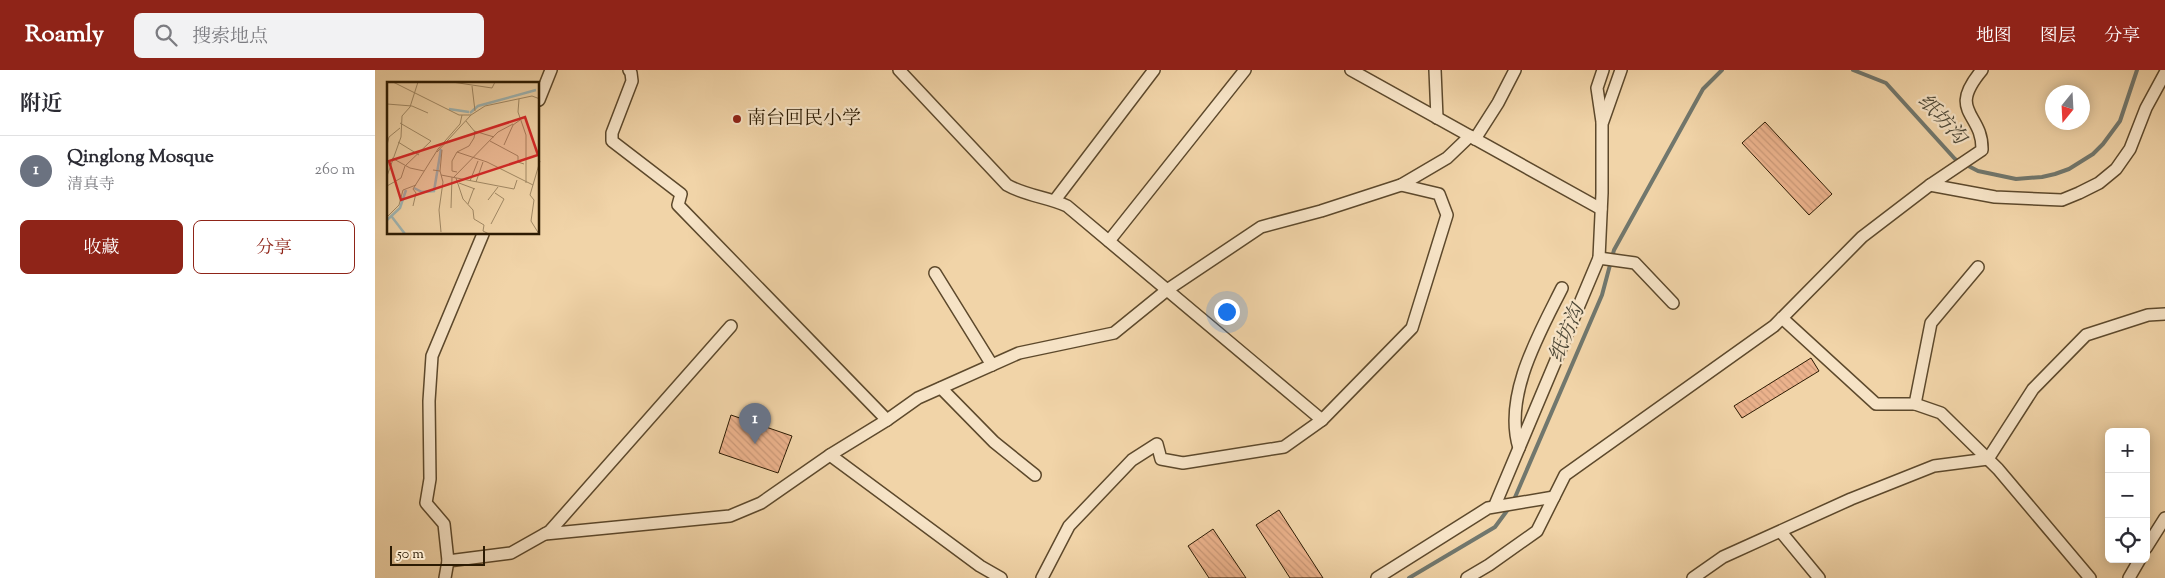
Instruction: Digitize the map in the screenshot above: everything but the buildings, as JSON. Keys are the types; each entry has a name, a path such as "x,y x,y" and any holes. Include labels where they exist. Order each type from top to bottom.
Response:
{"street":[{"path":"540,98 551,70"},
{"path":"629,70 632,81 612,133 612,141 681,194 679,206 887,420"},
{"path":"899,70 1007,185 1018,192 1055,200 1067,206 1322,420"},
{"path":"1055,200 1154,70"},
{"path":"1109,241 1245,70"},
{"path":"1351,70 1601,208"},
{"path":"1435,70 1437,118"},
{"path":"545,534 730,516 761,503 830,455 887,420 918,398 1019,354 1114,333 1167,290 1261,227 1321,211 1401,185 1447,158 1472,138 1498,103 1515,70"},
{"path":"1500,504 1519,448 1609,259 1601,208 1602,124 1597,88 1603,70"},
{"path":"1602,124 1621,70"},
{"path":"1467,578 1537,531 1565,475 1774,326 1862,237 1930,184 1982,150 1982,140 1965,106 1967,91 1981,70"},
{"path":"1930,184 1995,197 2062,200 2086,190 2099,183 2116,169 2130,149 2147,108 2165,73"},
{"path":"1042,578 1069,526 1132,460 1157,444 1161,459 1183,463 1284,447 1322,420 1412,328 1447,215 1439,194 1401,185"},
{"path":"445,578 448,561 444,524 426,503 430,479 429,401 432,356 483,235"},
{"path":"1609,259 1635,263 1673,303"},
{"path":"1915,404 1931,323 1978,266"},
{"path":"935,273 992,366"},
{"path":"1519,448 1514,431 1517,398 1528,358 1562,288"},
{"path":"1693,578 1723,557 1851,499 1934,466 1988,459 2033,389 2087,335 2148,315 2165,314"},
{"path":"1782,318 1876,404 1915,404 1941,413 1988,459 2090,578"},
{"path":"448,561 511,553 550,531 731,326"},
{"path":"941,388 994,442 1035,475"},
{"path":"830,455 980,566 1001,578"},
{"path":"1377,578 1488,508 1500,504 1554,497"},
{"path":"2150,542 2165,518"},
{"path":"1781,532 1819,578"},
{"path":"2129,578 2138,563"}],"waterway":[{"name":"纸坊沟","path":"1513,502 1602,295 1614,250 1703,89 1722,70"},
{"name":"纸坊沟","path":"1853,70 1886,83 1955,159 1978,171 2016,179 2055,174 2069,169 2093,154 2120,121 2137,70"},
{"name":"纸坊沟","path":"1409,578 1495,527 1509,508"}],"place":[{"name":"南台回民小学","path":"737,119"},
{"name":"Qinglong Mosque","path":"755,444"}]}
